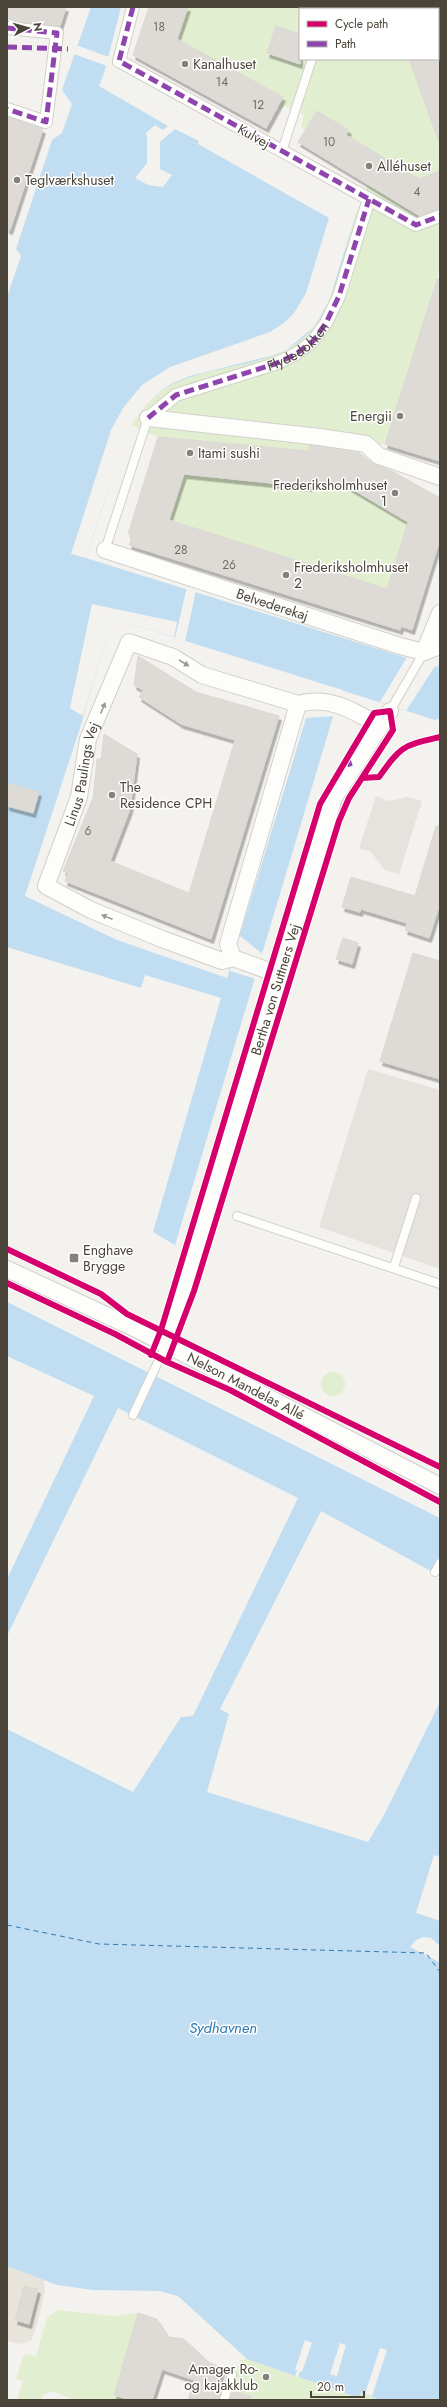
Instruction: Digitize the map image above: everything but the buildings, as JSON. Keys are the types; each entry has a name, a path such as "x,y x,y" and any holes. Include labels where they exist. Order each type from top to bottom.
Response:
{"street":[{"name":"Kulvej","path":"132,7 119,61 416,225 440,216"},
{"path":"7,28 58,33 46,122 7,109"},
{"name":"Flydedokken","path":"148,418 176,395 275,364 296,354 313,340 326,323 339,296 369,199"},
{"path":"148,418 320,437 366,444 379,456 440,477"},
{"name":"Belvederekaj","path":"105,550 424,652"},
{"path":"424,652 440,613"},
{"name":"Linus Paulings Vej","path":"280,974 233,958 222,961 92,910 46,886 79,797 88,739 129,642 173,657 202,675 243,687 305,702 339,704 380,726"},
{"path":"424,652 440,646"},
{"path":"233,958 228,944 305,702"},
{"name":"Bertha von Suttners Vej","path":"166,1345 334,798 390,711"},
{"name":"Nelson Mandelas Allé","path":"7,1269 166,1345 440,1486"}],"lane":[{"path":"282,151 312,60"},
{"path":"105,550 148,418"},
{"name":"Bertha von Suttners Vej","path":"390,711 424,652"},
{"path":"394,1267 416,1198"},
{"path":"237,1216 394,1267 440,1284"},
{"path":"133,1415 166,1345"},
{"path":"435,1572 440,1563"},
{"path":"224,2400 232,2375"}],"shaded area":[{"path":"376,796 388,801 407,797 422,801 399,874 385,870 371,852 359,848"},
{"path":"368,1069 440,1090 440,1269 319,1227"},
{"path":"7,2266 44,2280 45,2291 36,2328 31,2341 20,2344 7,2341"}],"green space":[{"path":"188,7 390,7 299,8 299,60 409,60 440,143 440,171 419,179 346,135 348,130 317,111 305,131 301,127 304,115 285,106 281,109 277,108 177,39"},
{"path":"368,184 421,216 440,224 440,268 422,325 425,350 415,347 385,444 351,448 310,445 309,451 158,437 131,425 150,400 173,383 190,376 270,356 286,350 300,340 329,301 356,214"},
{"path":"184,474 307,487 308,480 342,483 408,522 387,589 169,520"},
{"path":"333,1372 342,1375 345,1384 342,1393 333,1396 324,1393 321,1384 324,1375"},
{"path":"58,2310 113,2316 138,2313 114,2395 124,2398 123,2400 74,2400 52,2391 43,2395 41,2400 17,2400 23,2381 16,2379 24,2354 36,2356 47,2318"},
{"name":"Amager Ro- og kajakklub","path":"247,2359 358,2398 360,2393 376,2398 375,2400 229,2400 240,2360"}],"water":[{"path":"91,7 121,7 105,70 356,214 339,274 328,304 314,327 296,344 275,355 204,373 180,381 159,393 140,410 130,425 123,442 86,558 436,667 440,665 440,718 435,720 341,690 175,1245 153,1232 221,998 145,975 141,988 7,947 7,297 21,256 16,249 52,140 62,133 72,104 62,90","holes":["112,618 317,682 227,978 117,940 25,896 80,728"]},
{"name":"Sydhavnen","path":"7,1302 440,1518 440,1576 321,1511 220,1709 229,1714 207,1792 368,1842 384,1815 440,1702 440,1857 434,1855 416,1913 440,1921 440,2400 375,2400 376,2398 361,2393 359,2398 247,2359 178,2296 159,2291 93,2290 57,2285 7,2266 7,1729 133,1792 181,1717 193,1716 298,1498 118,1408 7,1636 7,1579 94,1396 7,1356"}],"pier":[{"path":"76,45 109,57 107,66 74,54"},
{"path":"105,70 356,214 329,301 314,327 286,350 270,356 190,376 173,383 160,391 140,410 125,437 86,558 71,554 111,430 123,408 142,385 170,367 270,332 284,323 294,313 306,293 329,218 198,144 199,141 175,129 160,142 160,169 172,175 163,187 148,185 135,178 147,163 147,135 145,134 155,125 163,130 168,126 99,86"},
{"path":"187,587 196,590 185,642 175,638"},
{"path":"92,604 177,622 174,637 112,618 83,716 70,708"},
{"path":"407,657 435,666 406,711 380,702"},
{"path":"316,682 343,690 335,716 305,718"},
{"path":"240,936 264,955 256,979 230,971"},
{"path":"423,1937 431,1938 440,1946 439,1962 410,1947 416,1940"},
{"path":"305,2340 312,2343 302,2372 300,2371 298,2377 295,2377 297,2370 295,2370"},
{"path":"340,2343 346,2345 337,2376 330,2374"},
{"path":"380,2348 387,2350 372,2396 365,2394"}],"ferry route":[{"path":"7,1925 99,1944 426,1953 440,1972"}],"marked path":[{"path":"133,7 119,61 416,225 440,216"},
{"path":"7,28 57,33 46,122 7,109"},
{"path":"7,47 68,49"},
{"path":"148,418 176,395 275,364 296,354 313,341 326,323 339,296 369,199"},
{"path":"347,757 352,771"}],"cycle path":[{"path":"151,1355 161,1330 320,804 374,713 390,711 393,730 349,798 339,821 194,1291 167,1362"},
{"path":"362,778 379,777 398,753 404,748 440,737"},
{"path":"7,1249 101,1294 127,1314 440,1467"},
{"path":"7,1283 115,1334 167,1362 230,1390 440,1502"}],"place":[{"name":"Kanalhuset","path":"185,64"},
{"name":"Alléhuset","path":"369,166"},
{"name":"Teglværkshuset","path":"17,180"},
{"name":"Energii","path":"400,416"},
{"name":"Itami sushi","path":"190,453"},
{"name":"Frederiksholmhuset 1","path":"395,493"},
{"name":"Frederiksholmhuset 2","path":"286,575"},
{"name":"The Residence CPH","path":"112,795"},
{"name":"Enghave Brygge","path":"74,1258"},
{"name":"Amager Ro- og kajakklub","path":"266,2377"}]}
